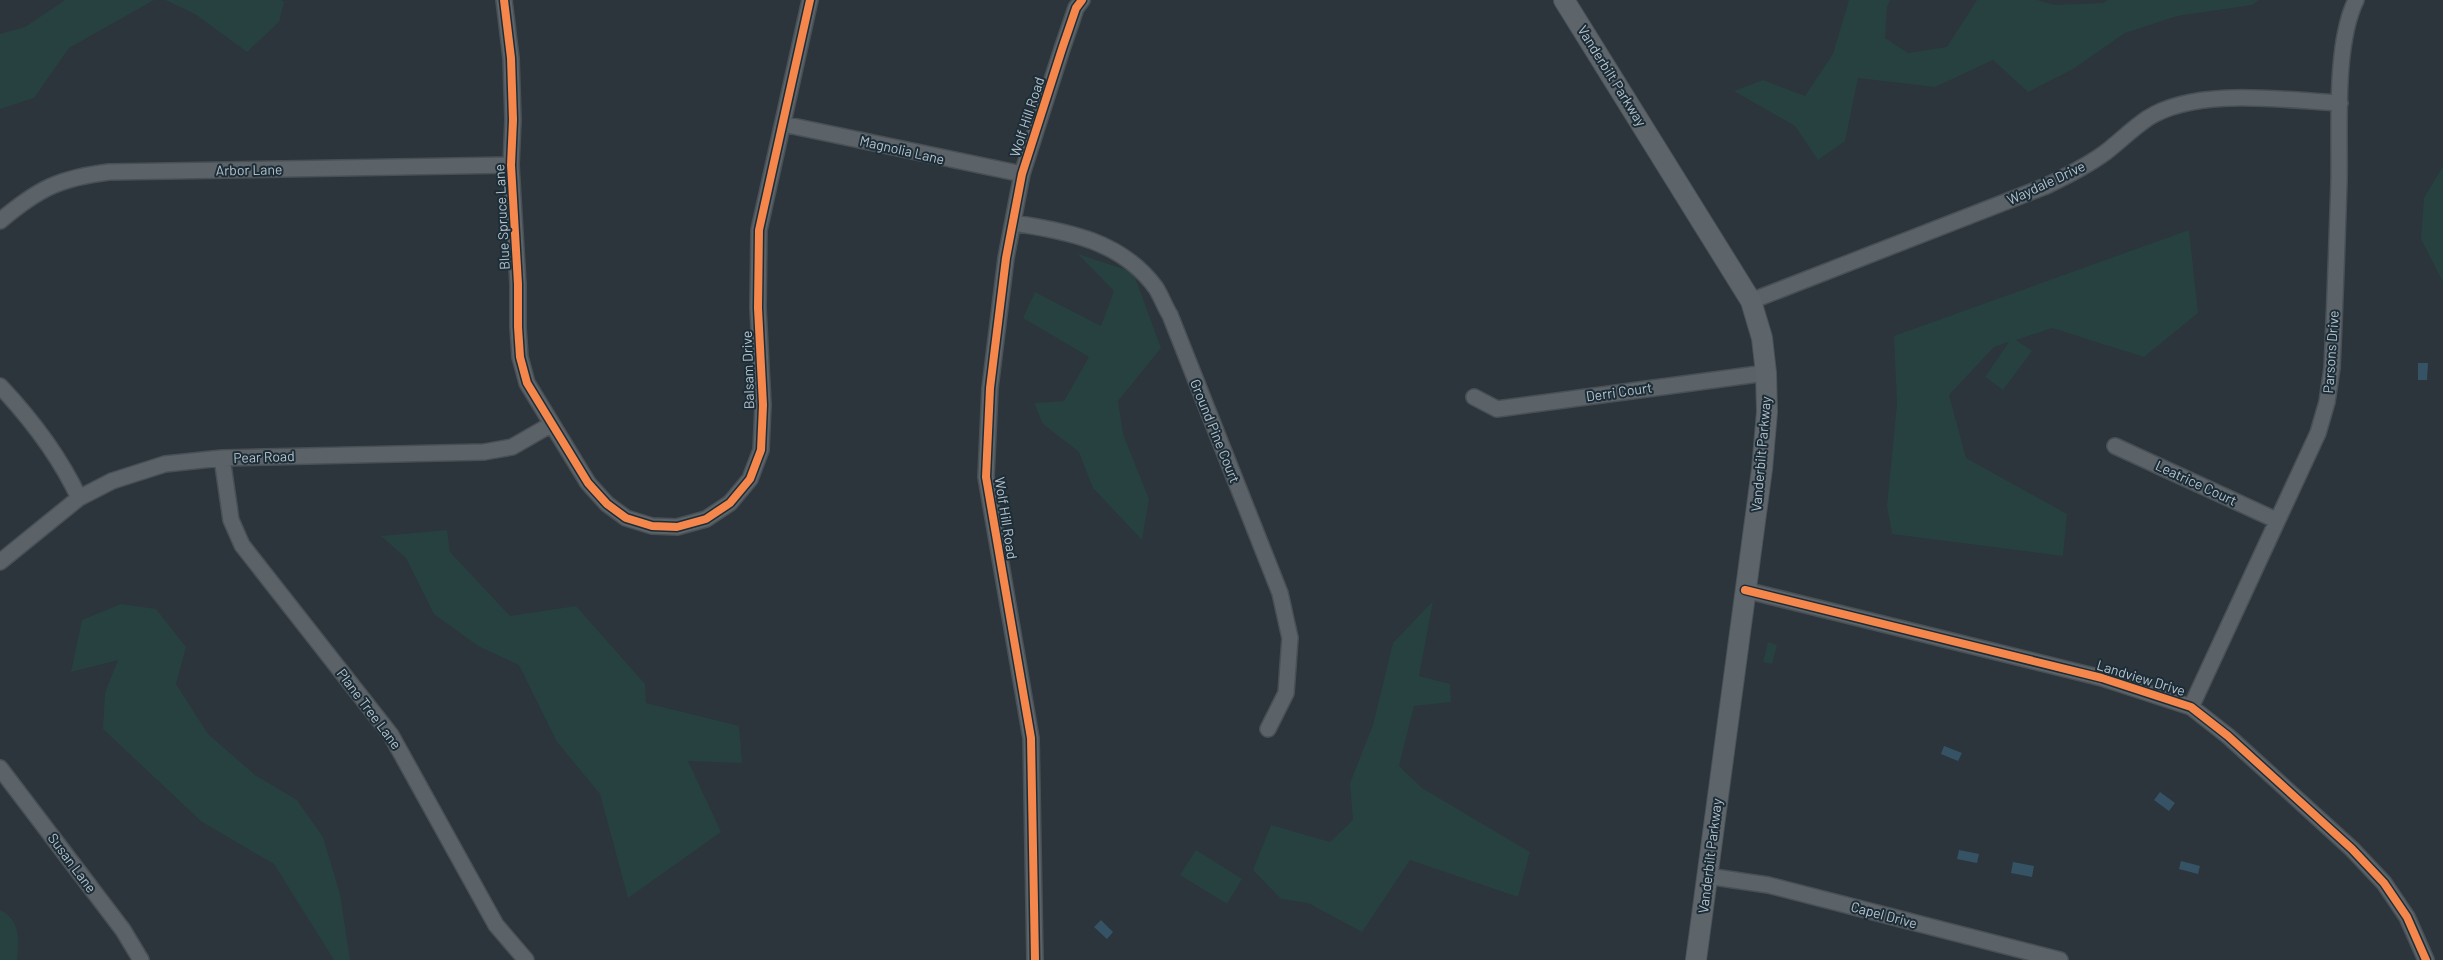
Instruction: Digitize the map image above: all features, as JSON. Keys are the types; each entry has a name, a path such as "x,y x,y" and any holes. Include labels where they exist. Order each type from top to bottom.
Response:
{"main road":[{"name":"Vanderbilt Parkway","path":"1564,0 1751,301 1762,338 1766,373 1767,412 1762,469 1696,960"}],"street":[{"name":"Blue Spruce Lane","path":"504,0 511,58 513,120 511,165 520,357 527,384 552,424"},
{"name":"Balsam Drive","path":"552,424 588,483 607,504 626,518 652,526 678,527 706,520 730,503 750,479 761,450 763,405 758,300 759,230 810,0"},
{"name":"Wolf Hill Road","path":"1035,960 1031,738 986,478 990,388 1006,258 1022,174 1059,57 1076,8 1082,0"},
{"name":"Parsons Drive","path":"2192,707 2276,520 2318,433 2327,402 2332,368 2340,103 2344,39 2349,15 2356,0"},
{"name":"Waydale Drive","path":"1751,301 2046,186 2077,171 2106,152 2148,118 2171,107 2193,101 2224,98 2340,103"},
{"name":"Magnolia Lane","path":"783,124 1022,174"},
{"name":"Arbor Lane","path":"0,221 25,200 53,184 80,176 109,172 511,165"},
{"name":"Ground Pine Court","path":"1014,223 1068,233 1109,247 1135,266 1155,288 1170,315 1280,593 1290,638 1286,692 1268,729"},
{"name":"Derri Court","path":"1474,397 1497,408 1766,373"},
{"path":"0,386 23,410 51,448 79,498"},
{"name":"Pear Road","path":"0,562 79,498 112,481 165,464 222,458 484,452 512,447 552,424"},
{"name":"Leatrice Court","path":"2115,446 2276,520"},
{"name":"Plane Tree Lane","path":"222,458 231,520 242,545 391,734 496,925 526,960"},
{"name":"Landview Drive","path":"1745,590 2102,678 2192,707 2228,736 2323,823 2384,883 2407,917 2426,960"},
{"name":"Susan Lane","path":"0,768 123,930 141,960"},
{"name":"Capel Drive","path":"1708,876 1768,885 2060,960"}],"green space":[{"path":"65,0 154,0 69,48 34,98 0,109 0,34 25,27"},
{"path":"165,0 281,0 284,2 279,22 247,52 195,14"},
{"path":"1849,0 1890,0 1887,7 1885,38 1908,53 1947,47 1977,0 2037,0 2055,5 2103,3 2108,0 2259,0 2252,5 2177,16 2125,33 2073,69 2028,92 1993,60 1935,87 1858,78 1845,141 1818,160 1795,126 1734,91 1763,80 1805,96 1833,54"},
{"path":"2443,166 2443,282 2421,239 2424,198"},
{"path":"2189,230 2198,313 2144,357 2052,328 2016,340 2032,351 2003,390 1985,377 2009,342 1994,347 1949,395 1966,458 2067,514 2063,556 1892,534 1887,506 1897,404 1894,336"},
{"path":"1078,254 1133,272 1161,348 1118,401 1123,434 1149,499 1142,540 1093,488 1079,452 1043,424 1034,403 1064,401 1089,357 1023,318 1035,292 1101,326 1114,291"},
{"path":"447,530 450,552 510,616 576,606 645,684 646,703 739,726 742,763 688,761 721,832 628,898 600,794 557,742 519,665 478,646 434,614 406,558 381,536"},
{"path":"1433,601 1419,676 1450,684 1451,702 1414,706 1399,766 1422,788 1530,852 1518,897 1410,860 1362,932 1308,903 1281,899 1253,870 1271,825 1330,842 1353,820 1350,783 1373,725 1393,643"},
{"path":"121,604 156,609 186,647 176,684 208,734 255,775 297,800 323,837 340,894 350,960 334,960 274,864 202,822 103,729 105,693 118,660 71,672 82,620"},
{"path":"1768,642 1777,645 1772,664 1763,662"},
{"path":"1196,850 1242,879 1227,904 1180,875"},
{"path":"0,910 12,919 15,925 18,938 17,960 0,960"}],"water":[{"path":"2418,363 2428,363 2427,380 2418,380"},
{"path":"1944,746 1962,753 1958,761 1941,754"},
{"path":"2160,792 2175,803 2169,811 2154,800"},
{"path":"1959,850 1979,854 1977,863 1957,859"},
{"path":"2181,861 2200,866 2198,874 2179,869"},
{"path":"2013,862 2034,866 2032,877 2011,873"},
{"path":"1101,920 1113,932 1107,939 1094,927"}],"cycle path":[{"path":"504,0 511,58 513,120 511,165 518,284 518,327 520,357 527,383 588,483 607,504 626,518 652,526 677,527 706,519 730,503 750,479 761,450 763,405 758,308 759,230 810,0"},
{"path":"1035,960 1031,738 986,477 990,388 1006,258 1022,174 1076,8 1082,0"},
{"path":"1745,590 2102,678 2191,707 2228,736 2352,849 2384,883 2407,917 2426,960"}]}
